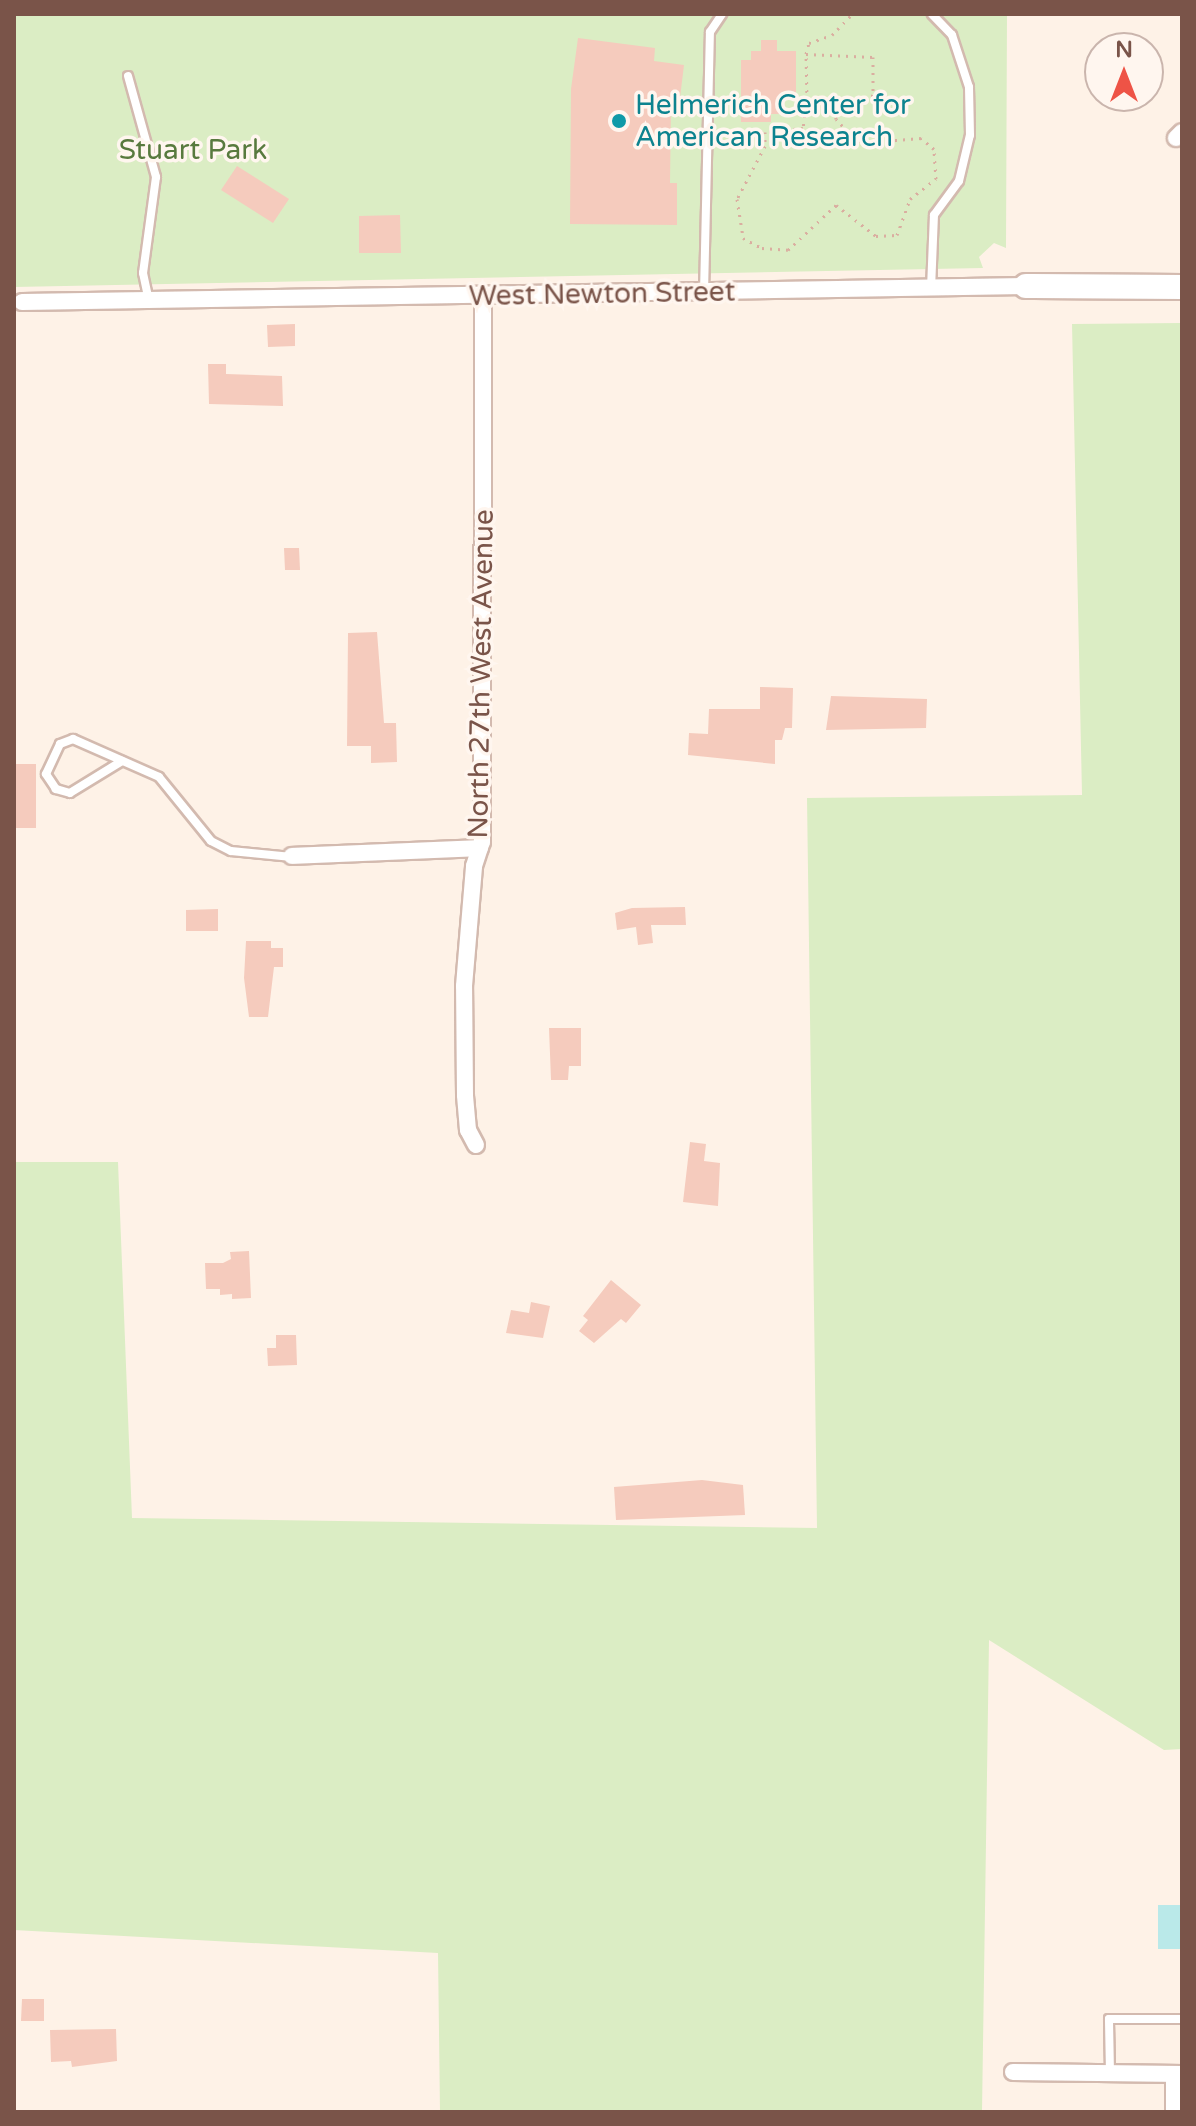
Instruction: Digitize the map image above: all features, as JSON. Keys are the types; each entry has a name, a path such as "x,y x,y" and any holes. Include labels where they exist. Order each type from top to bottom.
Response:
{"street":[{"name":"West Newton Street","path":"22,302 704,294 1026,286 1182,287"},
{"name":"North 27th West Avenue","path":"476,1145 468,1130 466,1106 464,986 468,915 480,848 486,683 483,296"},
{"path":"292,856 480,848"},
{"path":"1013,2072 1178,2074 1174,2112"}],"lane":[{"path":"704,294 710,32 722,14"},
{"path":"931,289 934,215 959,181 970,135 969,87 961,60 952,35 932,14"},
{"path":"128,76 156,177 143,273 150,301"},
{"path":"122,761 70,793 56,789 46,774 60,744 73,739 159,777 211,841 231,851 292,856"},
{"path":"1110,2073 1109,2019 1182,2019"}],"path":[{"path":"708,134 803,128 809,43 832,35 852,14"},
{"path":"806,54 873,57 873,95 864,100 807,100"},
{"path":"765,132 765,146 737,199 743,238 762,248 788,250 836,205 876,236 897,235 910,199 936,179 934,149 921,138 901,136 873,145 859,143 836,119 834,100"}],"green space":[{"name":"Stuart Park","path":"14,14 1007,14 1006,248 994,243 979,257 983,268 14,287"},
{"path":"1182,323 1182,1749 1164,1750 989,1640 982,2112 440,2112 438,1953 14,1930 14,1162 118,1162 132,1518 817,1528 807,798 1082,795 1072,324"}],"water":[{"path":"1158,1905 1182,1905 1182,1949 1158,1949"}],"building":[{"name":"Helmerich Center for American Research","path":"578,38 655,48 654,61 684,65 679,106 671,104 670,183 677,183 677,225 570,224 571,89"},
{"path":"761,40 777,40 777,51 796,51 796,94 780,94 780,114 771,114 771,122 741,122 741,60 751,60 751,51 761,51"},
{"path":"237,166 289,199 273,223 221,190"},
{"path":"400,215 401,253 359,253 359,216"},
{"path":"295,324 295,346 268,347 267,325"},
{"path":"208,364 226,364 226,374 282,376 283,406 209,404"},
{"path":"284,548 299,548 300,570 285,570"},
{"path":"377,632 384,723 396,723 397,762 371,763 371,746 347,746 348,633"},
{"path":"760,687 793,688 792,728 785,728 782,740 775,740 775,764 688,755 689,733 708,734 709,709 760,709"},
{"path":"831,696 927,699 926,728 826,730"},
{"path":"14,764 36,764 36,828 14,828"},
{"path":"685,907 686,925 651,925 653,943 638,945 636,927 617,930 615,913 632,908"},
{"path":"218,909 218,931 186,931 186,910"},
{"path":"246,941 271,941 271,948 283,948 283,967 274,967 268,1017 249,1017 244,978"},
{"path":"549,1028 581,1028 581,1066 569,1066 568,1080 551,1080"},
{"path":"690,1142 706,1144 704,1161 720,1163 718,1206 683,1202"},
{"path":"249,1251 251,1298 232,1299 232,1294 220,1295 220,1289 206,1289 205,1263 223,1263 231,1259 230,1252"},
{"path":"611,1280 641,1305 626,1323 621,1319 594,1343 579,1331 588,1320 583,1316"},
{"path":"531,1302 550,1306 543,1338 506,1333 511,1310 529,1313"},
{"path":"276,1335 296,1335 297,1365 268,1366 267,1348 276,1348"},
{"path":"702,1480 743,1485 745,1515 616,1520 614,1487"},
{"path":"22,1999 44,1999 44,2021 21,2021"},
{"path":"116,2029 117,2061 72,2067 71,2061 51,2062 50,2030"}],"place":[{"name":"Helmerich Center for American Research","path":"619,121"}]}
